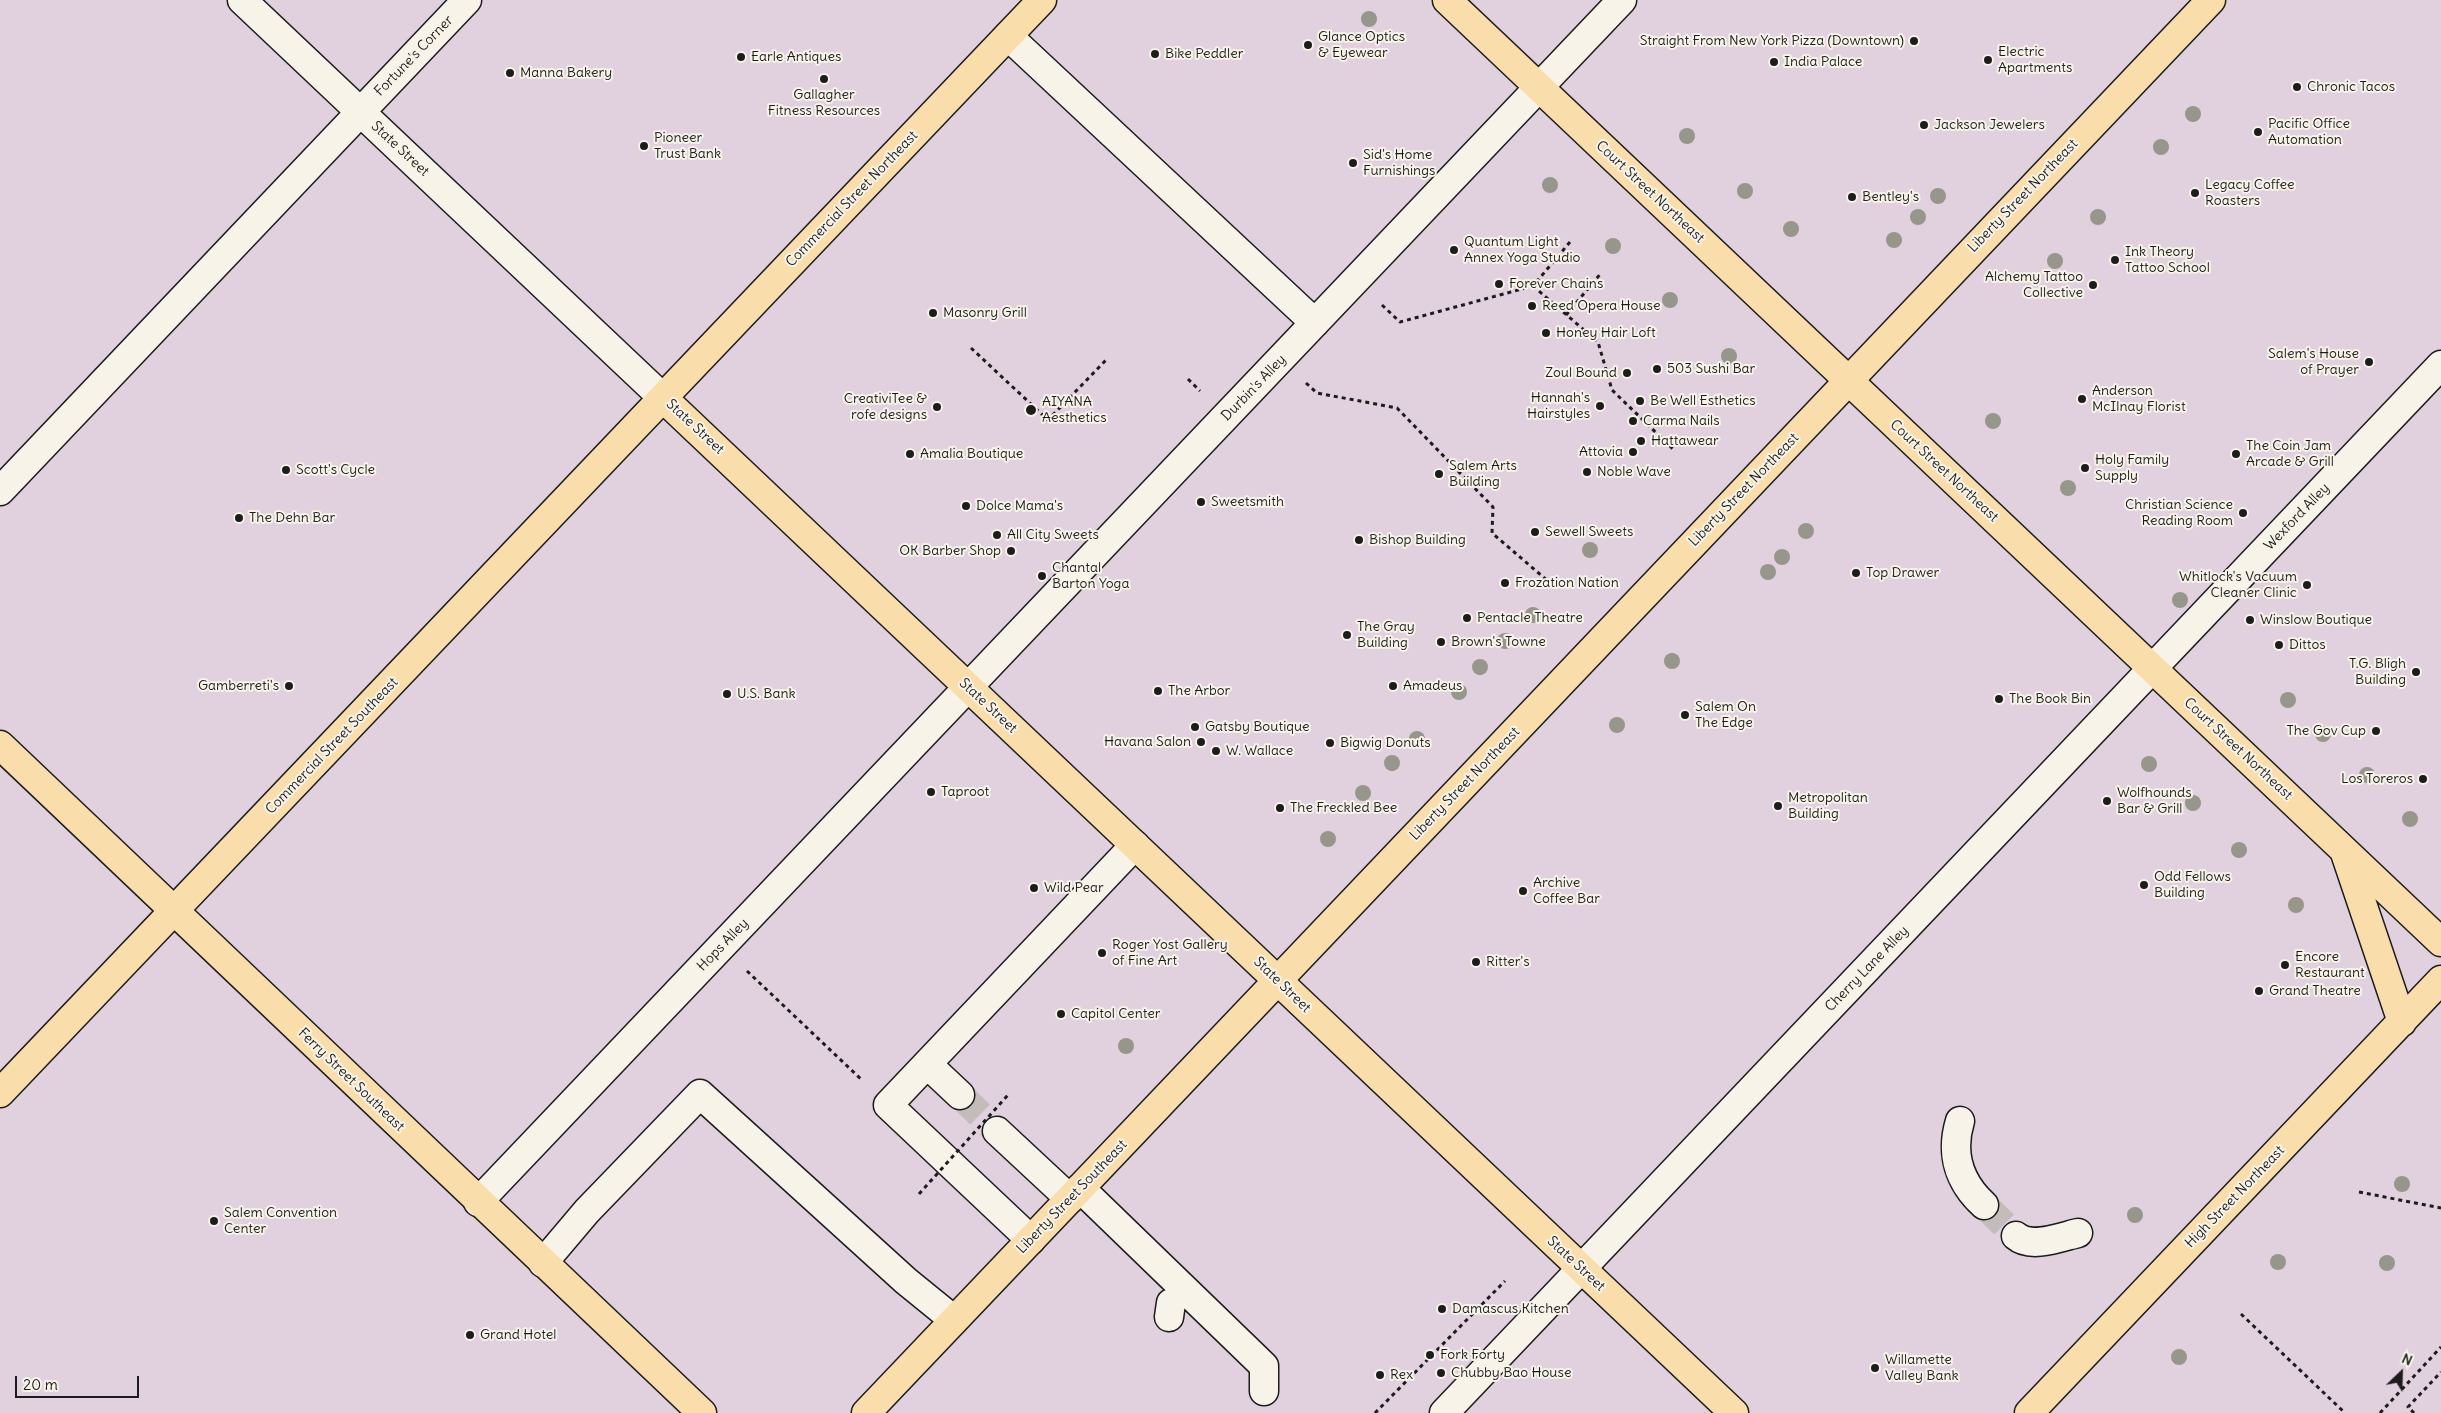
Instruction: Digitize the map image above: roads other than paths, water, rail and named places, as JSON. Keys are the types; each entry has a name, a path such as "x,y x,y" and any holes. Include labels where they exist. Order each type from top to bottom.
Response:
{"main road":[{"name":"Commercial Street Northeast","path":"663,398 1042,0"},
{"name":"Court Street Northeast","path":"1447,0 2441,942"},
{"name":"Liberty Street Northeast","path":"1278,980 2211,0"},
{"name":"State Street","path":"663,398 1734,1413"},
{"name":"Commercial Street Southeast","path":"0,1093 176,911 663,398"},
{"name":"Ferry Street Southeast","path":"0,745 176,911 478,1202 702,1413"},
{"path":"2344,850 2402,1022"},
{"name":"Liberty Street Southeast","path":"866,1413 1278,980"},
{"name":"High Street Northeast","path":"2029,1413 2441,980"}],"street":[{"name":"State Street","path":"242,0 663,398"},
{"name":"Fortune's Corner","path":"0,491 467,0"},
{"name":"Durbin's Alley","path":"968,688 1622,0"},
{"path":"1008,36 1315,323"},
{"name":"Wexford Alley","path":"2153,669 2441,365"},
{"name":"Cherry Lane Alley","path":"1444,1413 2153,669"},
{"name":"Hops Alley","path":"478,1202 968,688"},
{"path":"1031,1240 888,1104 1135,845"},
{"path":"927,1064 960,1095"},
{"path":"543,1263 587,1212 700,1094 906,1281 954,1320"},
{"path":"1960,1121 1955,1138 1955,1156 1960,1174 1984,1206"},
{"path":"997,1131 1075,1194 1264,1366 1264,1391"},
{"path":"2016,1236 2028,1241 2044,1241 2078,1233"}],"tunnel":[{"path":"960,1095 997,1131"},
{"path":"1984,1205 2016,1236"}],"place":[{"name":"Straight From New York Pizza (Downtown)","path":"1914,41"},
{"name":"Glance Optics & Eyewear","path":"1308,45"},
{"name":"Bike Peddler","path":"1155,54"},
{"name":"Earle Antiques","path":"741,57"},
{"name":"Electric Apartments","path":"1988,60"},
{"name":"India Palace","path":"1774,62"},
{"name":"Manna Bakery","path":"510,73"},
{"name":"Gallagher Fitness Resources","path":"824,79"},
{"name":"Chronic Tacos","path":"2297,87"},
{"name":"Jackson Jewelers","path":"1924,125"},
{"name":"Pacific Office Automation","path":"2258,132"},
{"name":"Pioneer Trust Bank","path":"644,146"},
{"name":"Sid's Home Furnishings","path":"1353,163"},
{"name":"Legacy Coffee Roasters","path":"2195,193"},
{"name":"Bentley's","path":"1852,197"},
{"name":"Quantum Light Annex Yoga Studio","path":"1454,250"},
{"name":"Ink Theory Tattoo School","path":"2115,260"},
{"name":"Forever Chains","path":"1499,284"},
{"name":"Alchemy Tattoo Collective","path":"2093,285"},
{"name":"Reed Opera House","path":"1532,306"},
{"name":"Masonry Grill","path":"933,313"},
{"name":"Honey Hair Loft","path":"1546,333"},
{"name":"Salem's House of Prayer","path":"2369,362"},
{"name":"503 Sushi Bar","path":"1657,369"},
{"name":"Zoul Bound","path":"1627,373"},
{"name":"Anderson McIlnay Florist","path":"2082,399"},
{"name":"Be Well Esthetics","path":"1640,401"},
{"name":"Hannah's Hairstyles","path":"1600,406"},
{"name":"CreativiTee & rofe designs","path":"937,407"},
{"name":"AIYANA Aesthetics","path":"1031,410"},
{"name":"Carma Nails","path":"1633,421"},
{"name":"Hattawear","path":"1641,441"},
{"name":"Attovia","path":"1633,452"},
{"name":"Amalia Boutique","path":"910,454"},
{"name":"The Coin Jam Arcade & Grill","path":"2236,454"},
{"name":"Holy Family Supply","path":"2085,468"},
{"name":"Scott's Cycle","path":"286,470"},
{"name":"Noble Wave","path":"1587,472"},
{"name":"Salem Arts Building","path":"1439,474"},
{"name":"Sweetsmith","path":"1201,502"},
{"name":"Dolce Mama's","path":"966,506"},
{"name":"Christian Science Reading Room","path":"2243,513"},
{"name":"The Dehn Bar","path":"239,518"},
{"name":"Sewell Sweets","path":"1535,532"},
{"name":"All City Sweets","path":"997,535"},
{"name":"Bishop Building","path":"1359,540"},
{"name":"OK Barber Shop","path":"1011,551"},
{"name":"Top Drawer","path":"1856,573"},
{"name":"Chantal Barton Yoga","path":"1042,576"},
{"name":"Frozation Nation","path":"1505,583"},
{"name":"Whitlock's Vacuum Cleaner Clinic","path":"2307,585"},
{"name":"Pentacle Theatre","path":"1467,618"},
{"name":"Winslow Boutique","path":"2250,620"},
{"name":"The Gray Building","path":"1347,635"},
{"name":"Brown's Towne","path":"1441,642"},
{"name":"Dittos","path":"2279,645"},
{"name":"T.G. Bligh Building","path":"2416,672"},
{"name":"Gamberreti's","path":"289,686"},
{"name":"Amadeus","path":"1393,686"},
{"name":"The Arbor","path":"1158,691"},
{"name":"U.S. Bank","path":"727,694"},
{"name":"The Book Bin","path":"1999,699"},
{"name":"Salem On The Edge","path":"1685,715"},
{"name":"Gatsby Boutique","path":"1195,727"},
{"name":"The Gov Cup","path":"2376,731"},
{"name":"Havana Salon","path":"1201,742"},
{"name":"Bigwig Donuts","path":"1330,743"},
{"name":"W. Wallace","path":"1216,751"},
{"name":"Los Toreros","path":"2423,779"},
{"name":"Taproot","path":"931,792"},
{"name":"Wolfhounds Bar & Grill","path":"2107,801"},
{"name":"Metropolitan Building","path":"1778,806"},
{"name":"The Freckled Bee","path":"1280,808"},
{"name":"Odd Fellows Building","path":"2144,885"},
{"name":"Wild Pear","path":"1034,888"},
{"name":"Archive Coffee Bar","path":"1523,891"},
{"name":"Roger Yost Gallery of Fine Art","path":"1102,953"},
{"name":"Ritter's","path":"1476,962"},
{"name":"Encore Restaurant","path":"2285,965"},
{"name":"Grand Theatre","path":"2259,991"},
{"name":"Capitol Center","path":"1061,1014"},
{"name":"Salem Convention Center","path":"214,1221"},
{"name":"Damascus Kitchen","path":"1442,1309"},
{"name":"Grand Hotel","path":"470,1335"},
{"name":"Fork Forty","path":"1430,1355"},
{"name":"Willamette Valley Bank","path":"1875,1368"},
{"name":"Chubby Bao House","path":"1441,1373"},
{"name":"Rex","path":"1380,1375"}]}
